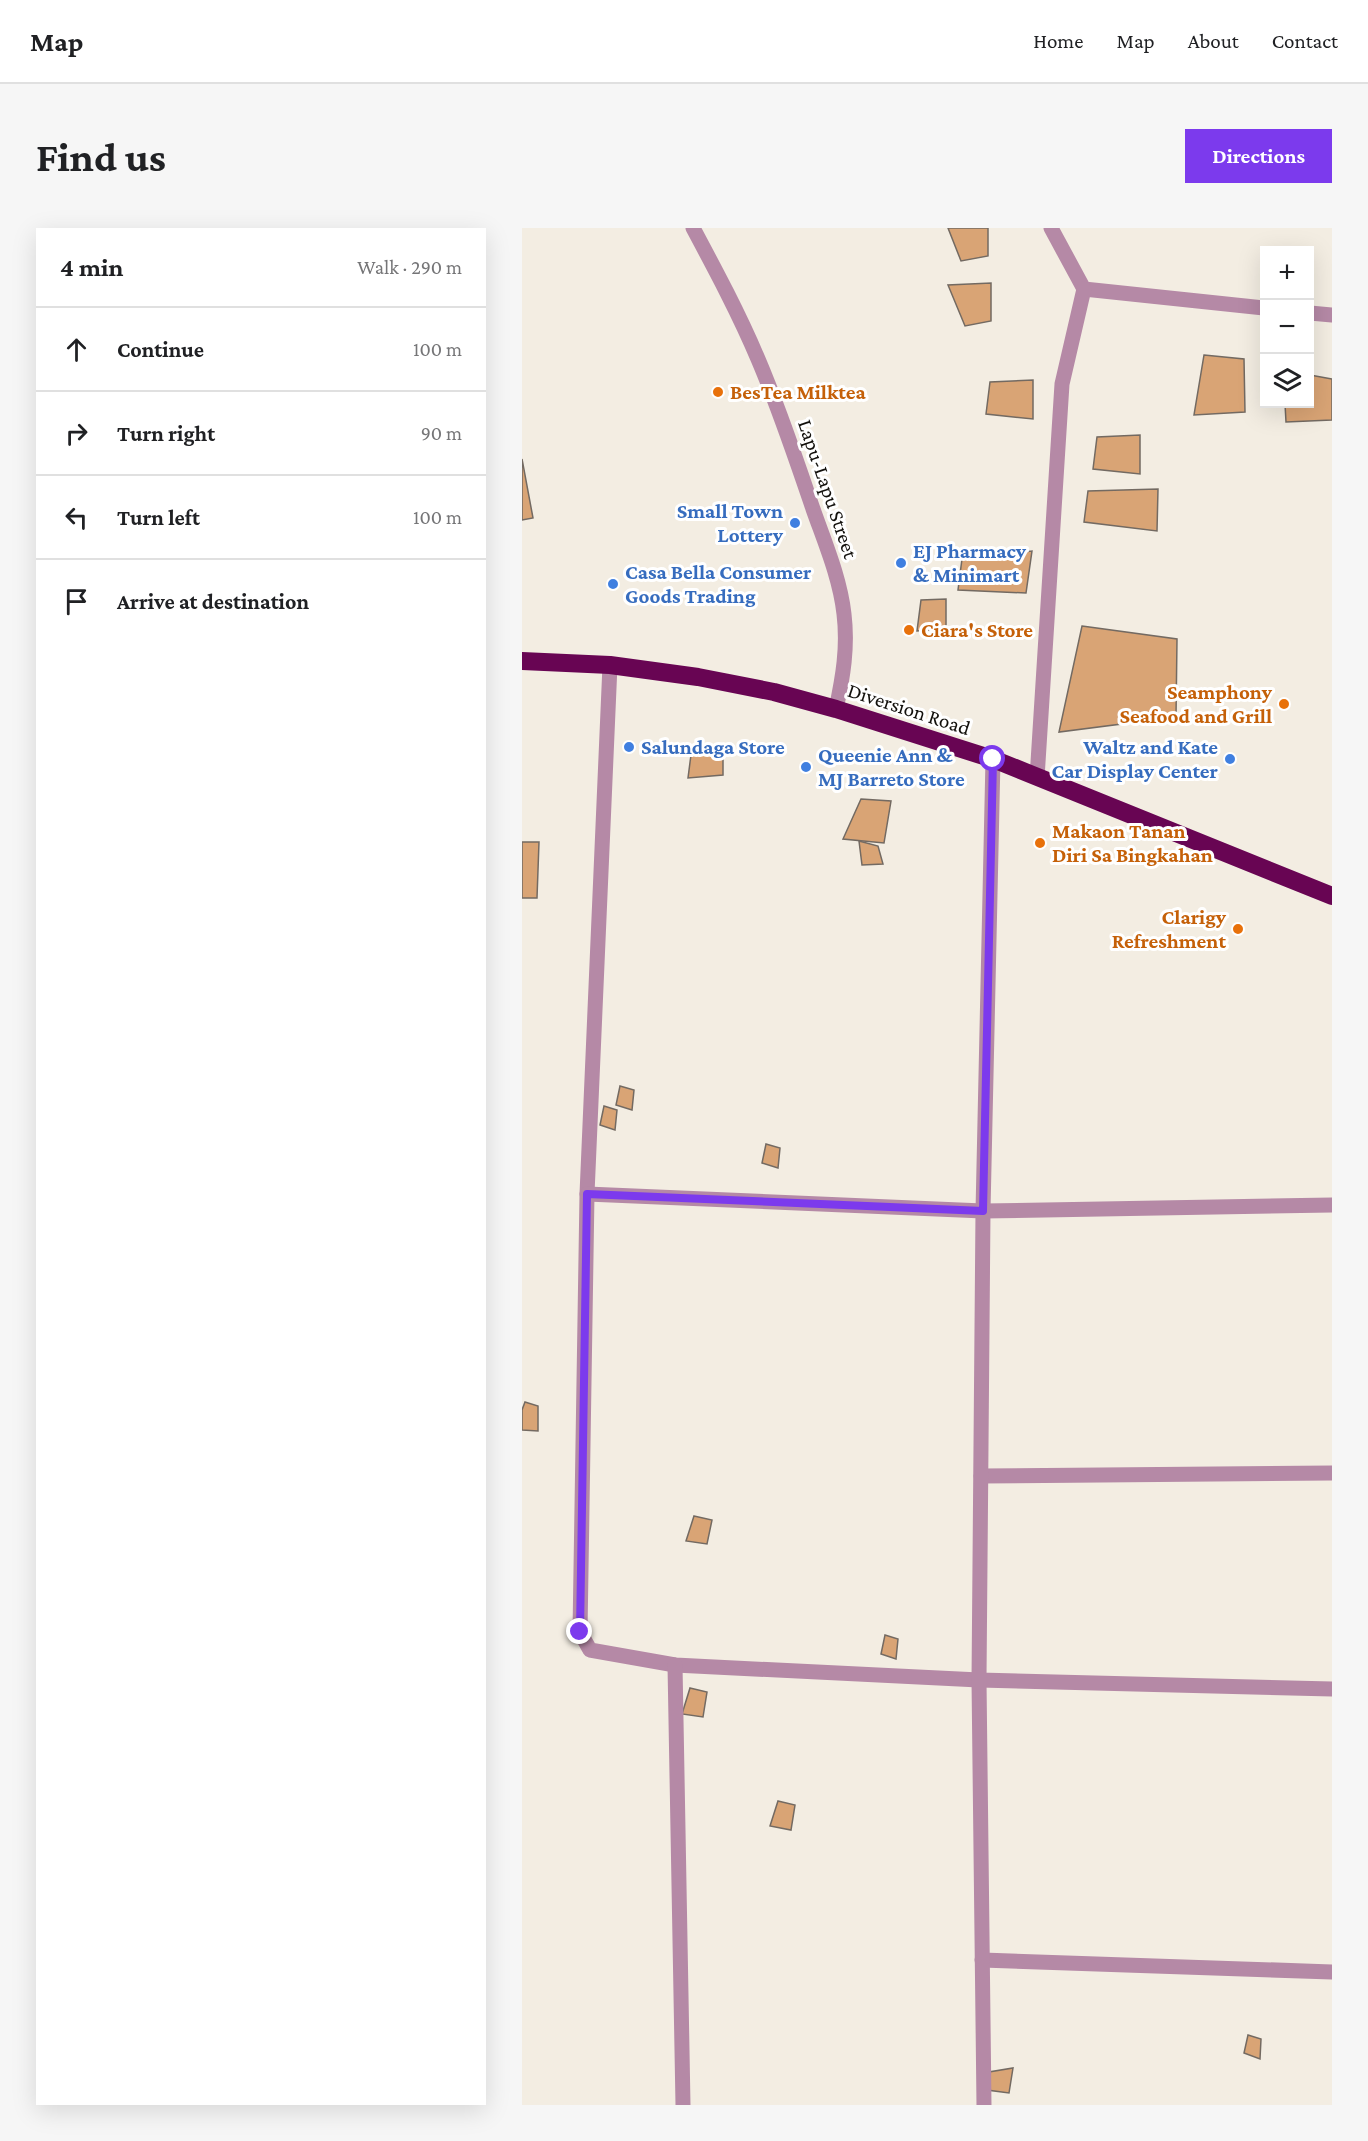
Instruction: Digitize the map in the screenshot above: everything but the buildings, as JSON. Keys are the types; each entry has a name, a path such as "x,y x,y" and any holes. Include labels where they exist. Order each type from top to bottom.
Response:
{"highway":[{"name":"Diversion Road","path":"522,662 610,665 698,677 774,692 836,709 993,759 1332,896"}],"street":[{"name":"Lapu-Lapu Street","path":"693,228 758,358 789,437 837,580 844,613 846,642 845,667 836,709"},
{"path":"1037,778 1062,384 1084,289 1051,228"},
{"path":"1084,289 1260,308"},
{"path":"1314,313 1332,315"},
{"path":"610,665 587,1194 580,1632 590,1650 675,1665 979,1680 1332,1689"},
{"path":"984,2105 979,1680 983,1211 993,759"},
{"path":"587,1194 983,1211 1332,1205"},
{"path":"981,1476 1332,1473"},
{"path":"675,1665 683,2105"},
{"path":"982,1960 1332,1972"}],"place":[{"name":"BesTea Milktea","path":"718,392"},
{"name":"Small Town Lottery","path":"795,523"},
{"name":"EJ Pharmacy & Minimart","path":"901,563"},
{"name":"Casa Bella Consumer Goods Trading","path":"613,584"},
{"name":"Ciara's Store","path":"909,630"},
{"name":"Seamphony Seafood and Grill","path":"1284,704"},
{"name":"Salundaga Store","path":"629,747"},
{"name":"Waltz and Kate Car Display Center","path":"1230,759"},
{"name":"Queenie Ann & MJ Barreto Store","path":"806,767"},
{"name":"Makaon Tanan Diri Sa Bingkahan","path":"1040,843"},
{"name":"Clarigy Refreshment","path":"1238,929"}],"route":[{"path":"580,1632 587,1194 983,1211 993,759"}]}
